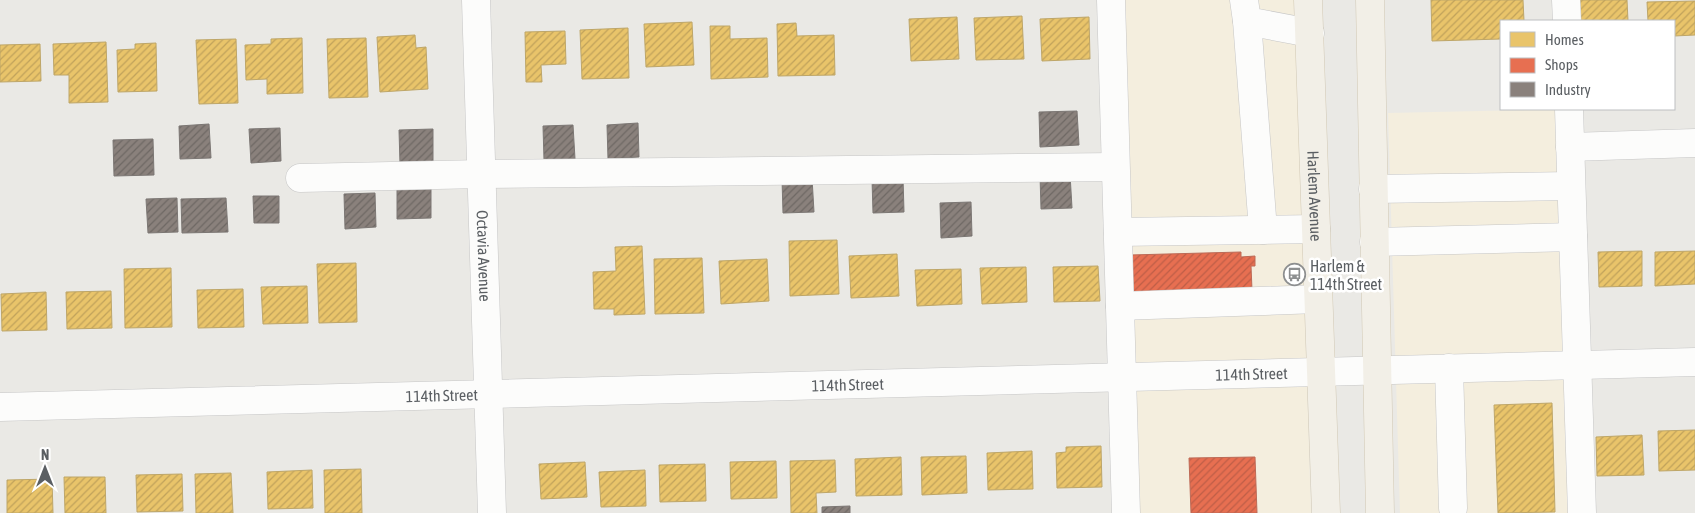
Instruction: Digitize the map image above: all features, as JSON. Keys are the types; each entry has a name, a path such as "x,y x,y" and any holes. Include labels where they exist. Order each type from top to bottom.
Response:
{"main road":[{"name":"Harlem Avenue","path":"1308,0 1326,513"},
{"path":"1370,0 1380,513"}],"street":[{"name":"Octavia Avenue","path":"476,0 492,513"},
{"path":"1111,0 1126,513"},
{"path":"1566,0 1566,20"},
{"path":"1263,230 1246,11 1310,33"},
{"path":"1569,110 1582,513"},
{"path":"1570,147 1695,143"},
{"path":"300,178 482,174 1115,167"},
{"path":"1373,189 1572,186"},
{"path":"1118,232 1316,230"},
{"path":"1374,242 1573,237"},
{"path":"1120,306 1318,299"},
{"name":"114th Street","path":"0,407 1695,362"},
{"path":"1449,368 1453,508"}],"shaded area":[{"path":"1111,0 1295,0 1311,513 1126,513"},
{"path":"1569,110 1582,513 1400,513 1388,113"}],"building: Homes":[{"path":"1431,0 1523,0 1524,20 1500,20 1500,39 1432,41"},
{"path":"1579,0 1627,0 1628,20 1580,20"},
{"path":"1695,1 1695,35 1675,36 1675,20 1648,20 1647,2"},
{"path":"1022,16 1024,59 976,60 974,18"},
{"path":"957,17 959,59 911,61 909,19"},
{"path":"1089,17 1090,59 1042,61 1040,19"},
{"path":"692,22 694,65 646,67 644,24"},
{"path":"796,23 797,36 834,35 835,75 778,76 777,24"},
{"path":"710,26 730,26 730,39 767,38 768,77 711,79"},
{"path":"628,28 629,78 582,79 580,30"},
{"path":"565,31 566,64 541,65 542,82 526,82 525,32"},
{"path":"415,35 416,48 426,47 428,89 380,92 377,37"},
{"path":"302,38 303,93 267,94 267,79 246,80 245,45 271,44 271,39"},
{"path":"366,38 368,97 329,98 327,39"},
{"path":"236,39 238,103 199,104 196,40"},
{"path":"106,42 108,102 69,103 69,75 54,75 53,44"},
{"path":"156,43 157,91 118,92 117,50 135,49 135,44"},
{"path":"40,44 41,81 0,82 0,45"},
{"path":"837,240 839,294 790,296 789,241"},
{"path":"642,246 645,314 614,315 614,309 594,309 593,272 616,271 615,247"},
{"path":"1642,251 1642,286 1599,287 1598,252"},
{"path":"1695,251 1695,284 1655,286 1655,252"},
{"path":"897,254 899,296 851,298 849,256"},
{"path":"702,258 704,313 655,314 654,259"},
{"path":"767,259 769,301 721,304 719,261"},
{"path":"356,263 357,322 319,323 317,264"},
{"path":"1098,266 1100,301 1054,302 1053,267"},
{"path":"1026,267 1027,302 982,304 980,268"},
{"path":"171,268 172,327 125,328 124,269"},
{"path":"961,269 962,304 917,306 915,270"},
{"path":"307,286 308,323 263,324 261,287"},
{"path":"243,289 244,327 198,328 197,290"},
{"path":"111,291 112,328 67,329 66,292"},
{"path":"46,292 47,330 2,331 1,294"},
{"path":"1552,403 1555,512 1498,513 1494,405"},
{"path":"1695,430 1695,470 1659,471 1658,431"},
{"path":"1642,435 1644,475 1597,476 1596,437"},
{"path":"1101,446 1102,487 1057,488 1056,453 1066,452 1066,447"},
{"path":"1032,451 1033,489 988,490 987,453"},
{"path":"966,456 967,493 922,495 921,457"},
{"path":"901,457 902,495 856,496 855,459"},
{"path":"835,460 836,492 816,493 817,513 791,513 790,461"},
{"path":"776,461 777,498 731,499 730,462"},
{"path":"585,462 587,497 541,499 539,464"},
{"path":"705,464 706,501 660,502 659,465"},
{"path":"361,469 362,513 325,513 324,470"},
{"path":"312,470 313,508 268,509 267,472"},
{"path":"645,470 646,506 601,507 599,472"},
{"path":"231,473 233,513 196,513 195,474"},
{"path":"182,474 183,511 137,512 136,475"},
{"path":"64,477 105,477 106,513 65,513"},
{"path":"52,479 53,513 7,513 7,480"}],"building: Shops":[{"path":"1241,252 1241,257 1255,256 1255,266 1251,266 1252,290 1131,299 1130,255"},
{"path":"1255,457 1257,513 1191,513 1189,458"}],"building: Industry":[{"path":"1077,111 1079,145 1040,147 1039,112"},
{"path":"638,123 639,157 608,159 607,125"},
{"path":"209,124 211,158 180,159 179,126"},
{"path":"573,125 575,159 544,160 543,126"},
{"path":"280,128 281,161 251,163 249,129"},
{"path":"433,129 433,163 400,164 399,130"},
{"path":"153,139 154,175 114,176 113,140"},
{"path":"1070,174 1072,208 1041,209 1040,175"},
{"path":"812,178 814,212 783,213 782,179"},
{"path":"903,178 904,212 873,213 872,179"},
{"path":"431,188 431,218 397,219 397,189"},
{"path":"375,193 376,227 345,229 344,194"},
{"path":"253,196 279,196 279,223 254,223"},
{"path":"177,198 178,232 148,233 146,199"},
{"path":"226,198 228,232 182,233 181,199"},
{"path":"971,202 972,236 941,238 940,203"},
{"path":"850,506 850,513 822,513 822,507"}],"place":[{"name":"Harlem & 114th Street","path":"1294,275"}]}
